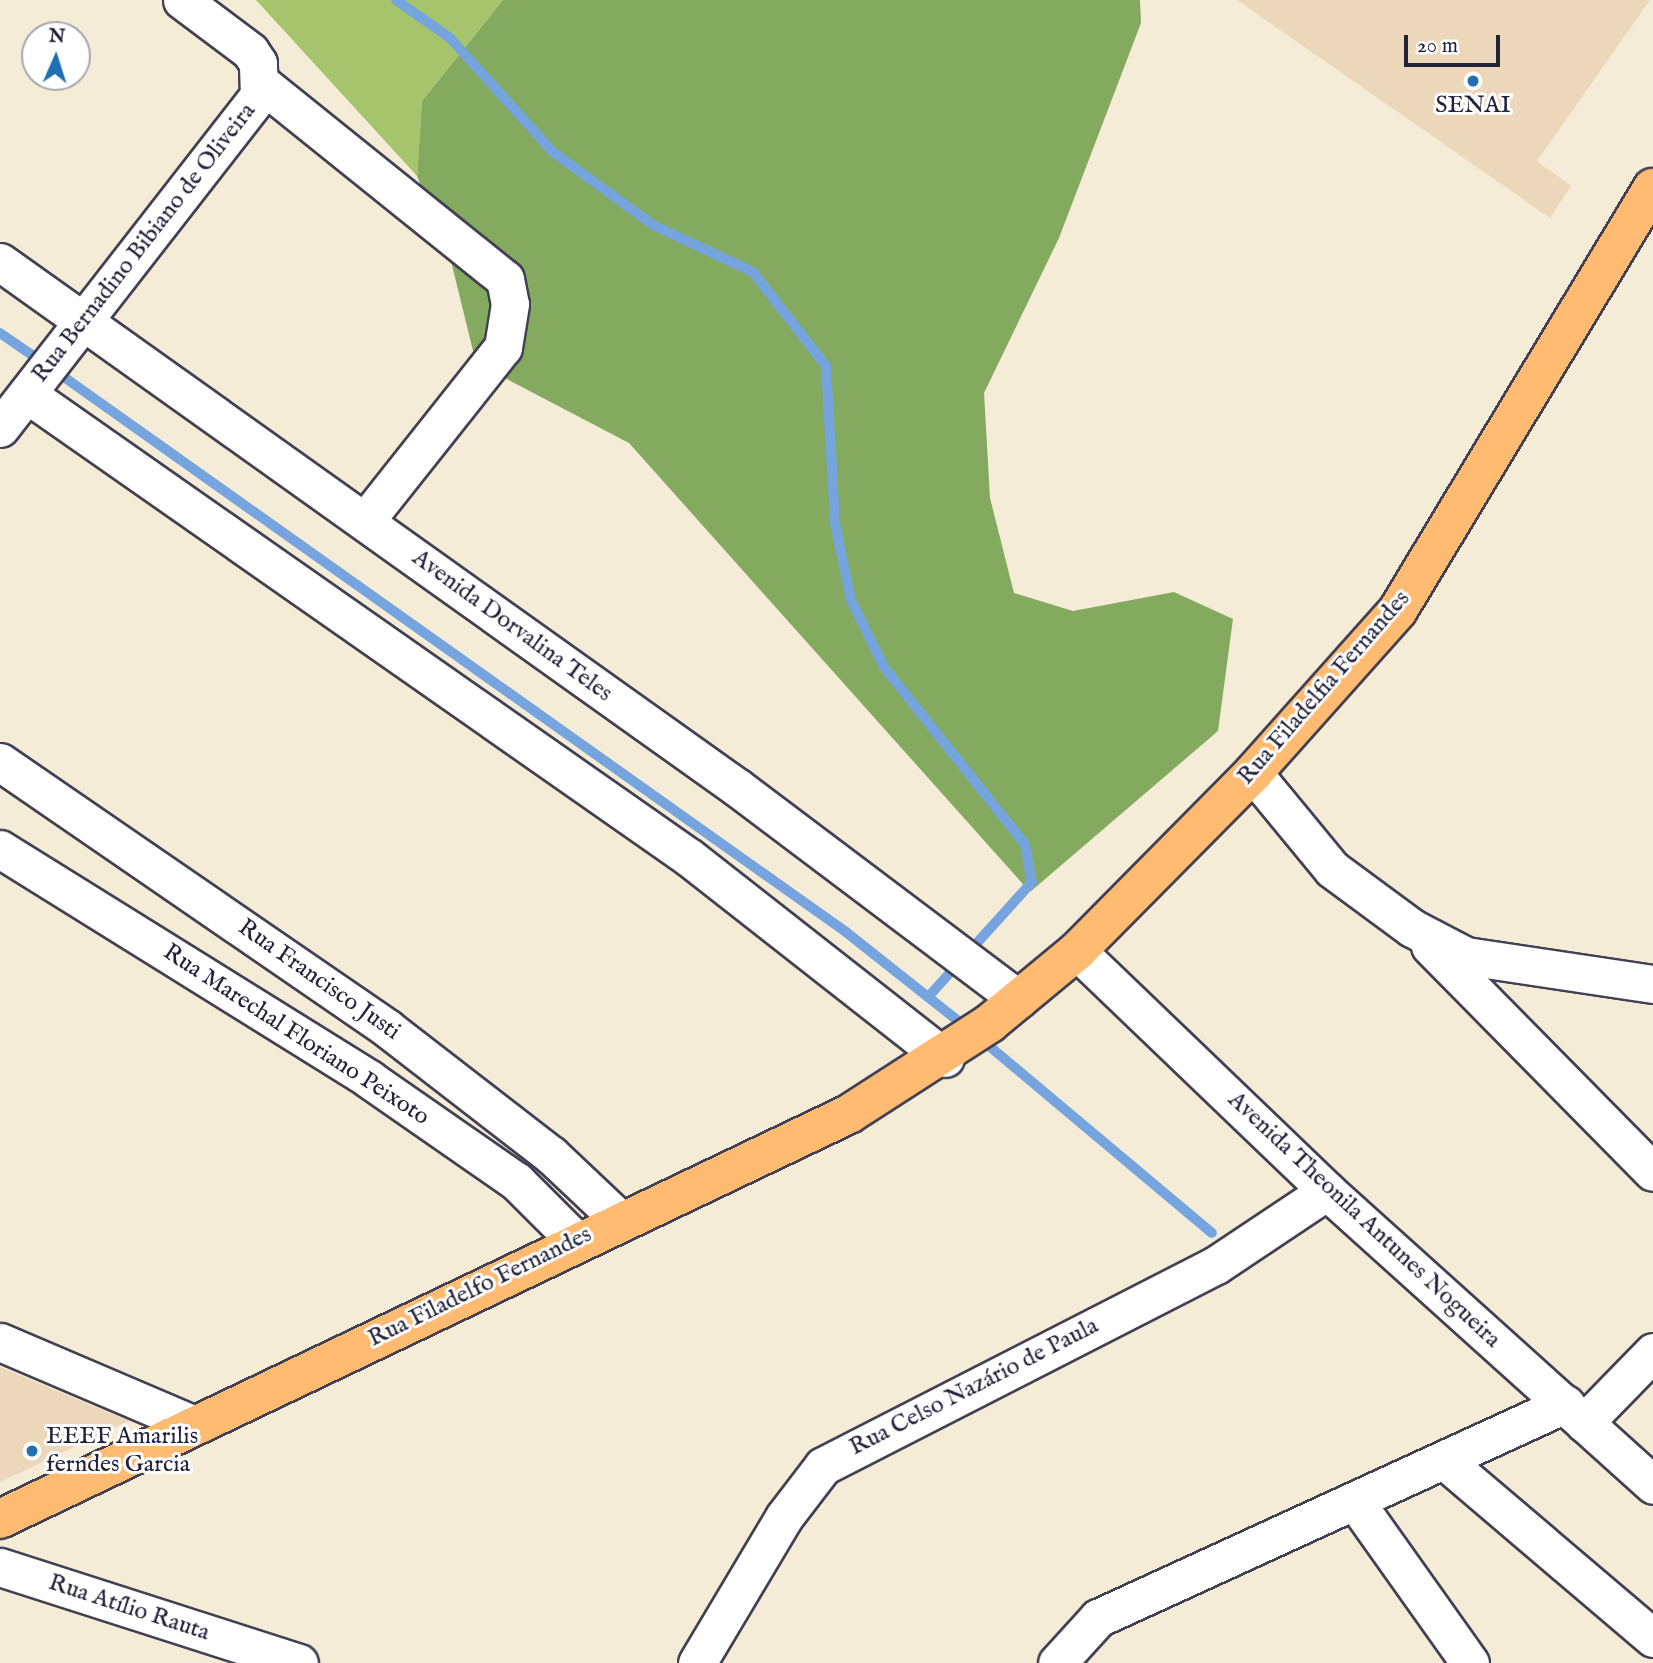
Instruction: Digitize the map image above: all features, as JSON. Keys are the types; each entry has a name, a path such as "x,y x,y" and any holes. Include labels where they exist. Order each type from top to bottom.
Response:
{"main road":[{"name":"Rua Filadelfia Fernandes","path":"1004,1011 1077,951 1253,773 1398,610 1653,188"},
{"name":"Rua Filadelfo Fernandes","path":"0,1519 192,1424 849,1114 951,1054 1004,1011"}],"street":[{"path":"182,0 256,67 505,279 510,304 503,347 365,521"},
{"name":"Rua Bernadino Bibiano de Oliveira","path":"0,428 250,111 256,67"},
{"name":"Avenida Dorvalina Teles","path":"0,262 74,331 365,521 939,937 976,967 1004,1011"},
{"path":"31,388 690,858 951,1054"},
{"name":"Rua Francisco Justi","path":"0,762 410,1045 551,1155 620,1220"},
{"path":"1253,773 1332,869 1412,928 1653,1172"},
{"name":"Rua Marechal Floriano Peixoto","path":"0,849 369,1079 516,1181 576,1241"},
{"path":"1412,928 1466,956 1653,984"},
{"name":"Avenida Theonila Antunes Nogueira","path":"1077,951 1327,1191 1653,1485"},
{"name":"Rua Celso Nazário de Paula","path":"697,1663 784,1517 823,1465 1216,1265 1327,1191"},
{"path":"0,1342 192,1424"},
{"path":"1057,1663 1098,1618 1357,1504 1445,1461 1574,1413 1653,1352"},
{"path":"1445,1461 1653,1638"},
{"path":"1357,1504 1470,1663"},
{"name":"Rua Atílio Rauta","path":"0,1567 299,1663"}],"shaded area":[{"name":"SENAI","path":"1237,0 1650,0 1537,161 1571,186 1550,218"},
{"name":"EEEF Amarilis ferndes Garcia","path":"0,1367 129,1421 0,1482"}],"green space":[{"path":"256,0 503,0 422,101 417,176"},
{"path":"503,0 1140,0 1141,23 1059,238 984,393 990,498 1014,593 1073,611 1174,592 1233,619 1218,731 1030,892 629,443 476,363 449,253 417,176 422,101"}],"waterway":[{"path":"396,0 450,38 553,152 653,225 753,272 826,366 835,524 851,600 884,667 1025,844 1032,882 928,997"},
{"path":"0,333 42,362"},
{"path":"54,370 846,932 967,1028"},
{"path":"982,1040 1212,1233"}],"place":[{"name":"SENAI","path":"1473,81"},
{"name":"EEEF Amarilis ferndes Garcia","path":"32,1451"}]}
